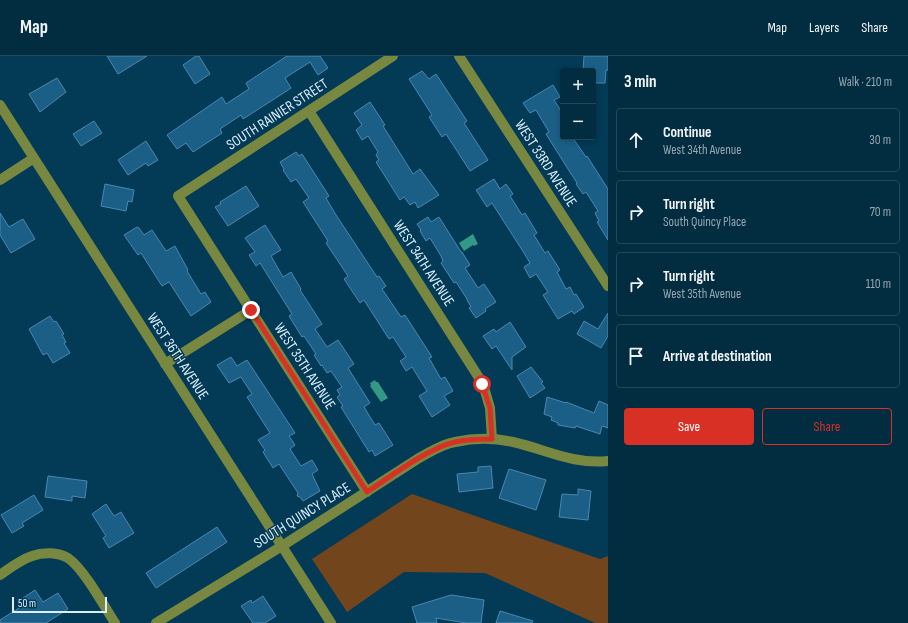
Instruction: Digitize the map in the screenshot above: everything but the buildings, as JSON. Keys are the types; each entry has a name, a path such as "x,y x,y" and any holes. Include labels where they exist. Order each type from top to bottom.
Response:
{"street":[{"name":"SOUTH RAINIER STREET","path":"178,196 393,56"},
{"name":"WEST 33RD AVENUE","path":"459,56 608,286"},
{"name":"WEST 36TH AVENUE","path":"0,105 331,623"},
{"name":"WEST 34TH AVENUE","path":"309,111 482,384 490,408 492,439"},
{"path":"0,180 34,158"},
{"name":"WEST 35TH AVENUE","path":"178,196 367,492"},
{"path":"165,364 251,310"},
{"name":"SOUTH QUINCY PLACE","path":"156,623 282,546 419,458 454,442 492,439 513,442 574,460 588,462 608,461"},
{"path":"0,575 33,555 46,553 59,554 68,558 83,574 115,623"}],"shaded area":[{"path":"473,234 478,244 473,245 464,251 459,243"},
{"path":"375,380 378,382 388,398 381,402 370,386 370,383"},
{"path":"412,494 600,559 608,556 608,623 595,623 485,573 404,572 347,612 312,559"}],"route":[{"path":"251,310 367,492 419,458 436,449 454,442 492,439 490,408 482,384"}]}
